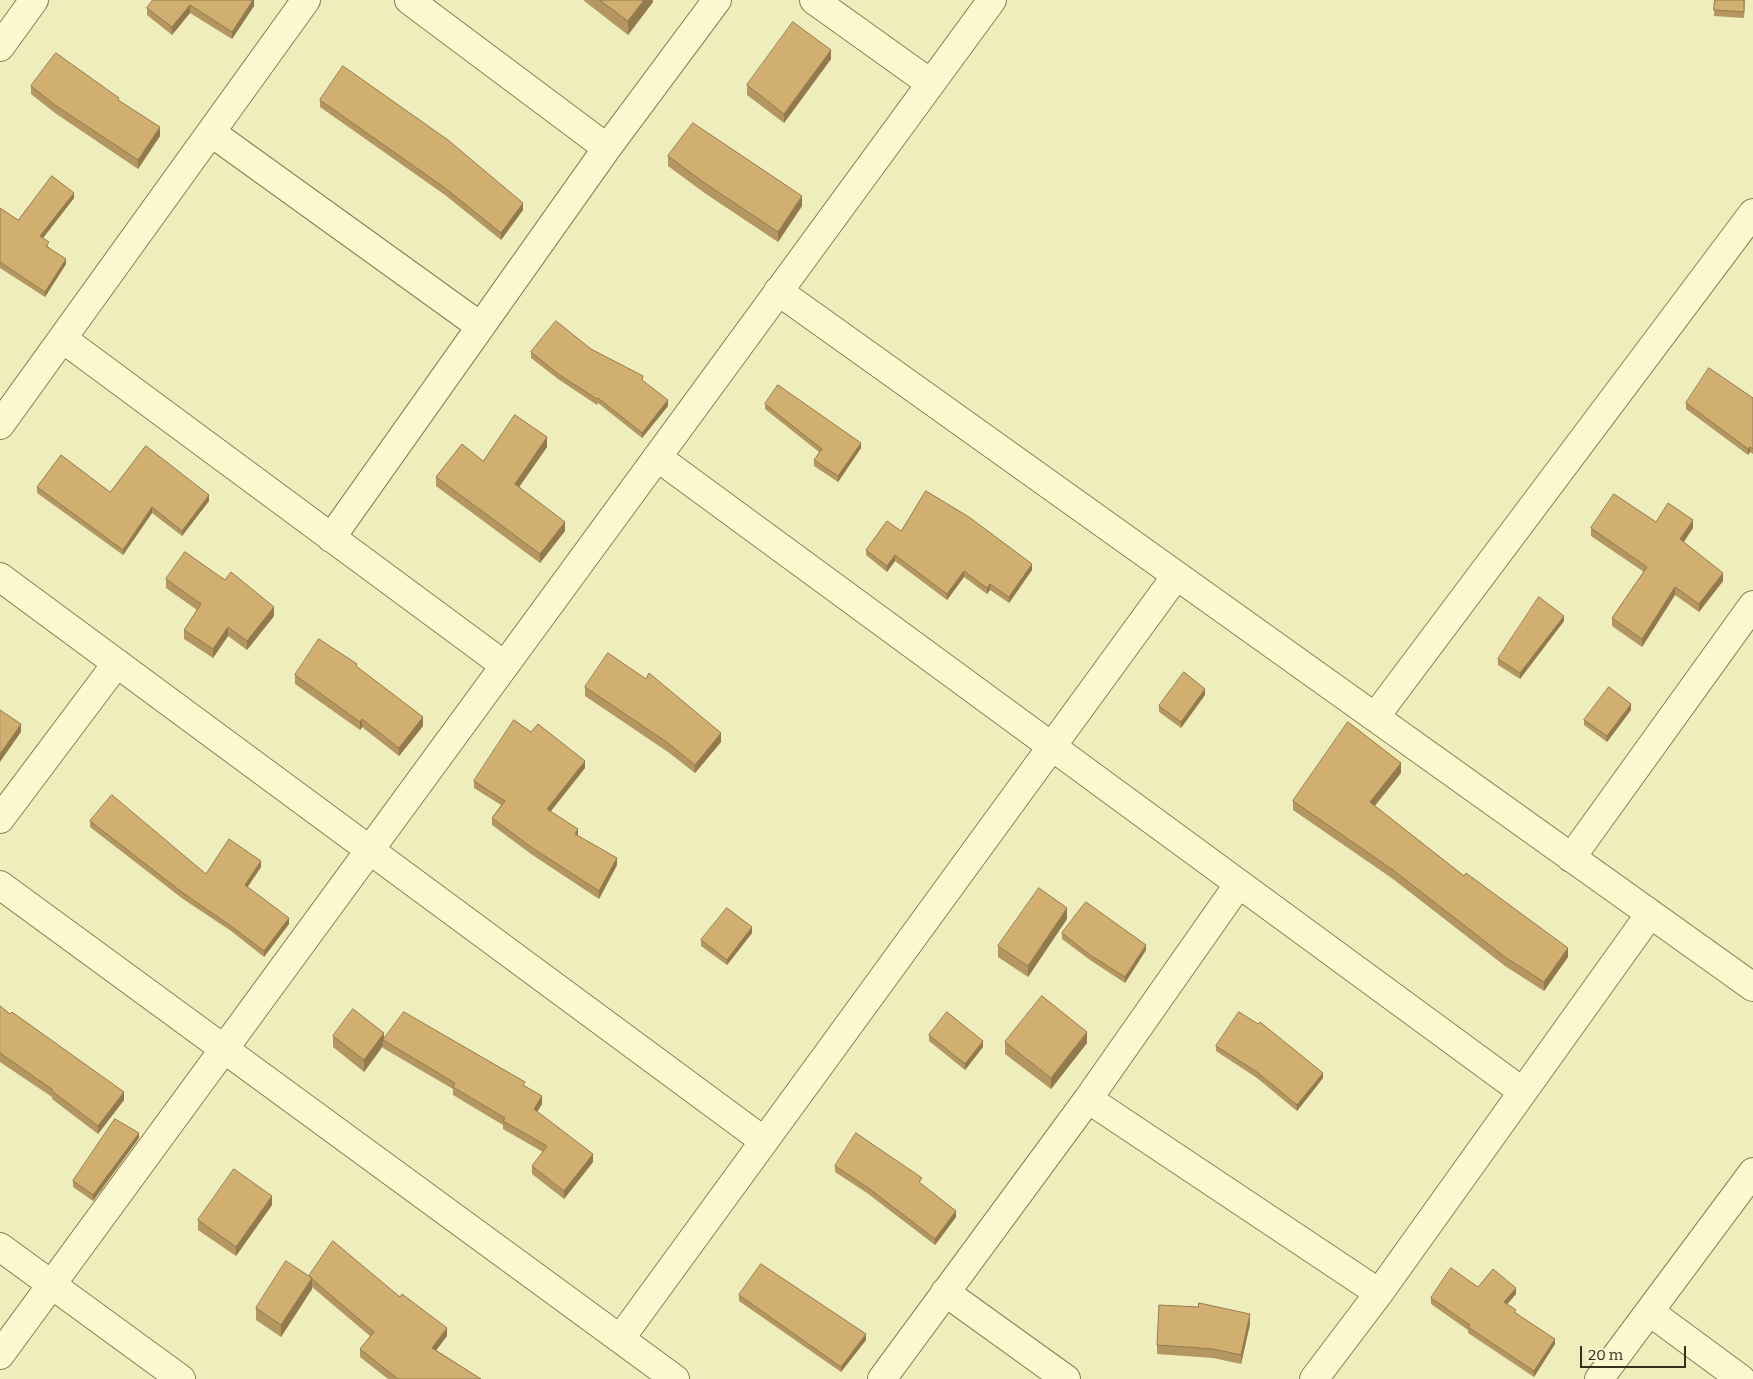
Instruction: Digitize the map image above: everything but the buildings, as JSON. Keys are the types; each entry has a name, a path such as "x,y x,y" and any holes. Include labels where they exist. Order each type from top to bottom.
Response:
{"street":[{"path":"0,47 34,0"},
{"path":"0,425 306,0"},
{"path":"409,0 607,148"},
{"path":"331,538 607,148 717,0"},
{"path":"814,0 930,83"},
{"path":"0,1354 992,0"},
{"path":"212,133 480,326"},
{"path":"1375,717 1753,213"},
{"path":"778,291 1753,988"},
{"path":"63,339 504,665"},
{"path":"656,457 1523,1092"},
{"path":"620,1339 1176,576"},
{"path":"0,577 764,1141"},
{"path":"1571,858 1753,605"},
{"path":"0,819 117,664"},
{"path":"0,885 675,1379"},
{"path":"882,1379 1088,1099 1238,885"},
{"path":"1314,1379 1379,1293 1650,914"},
{"path":"1088,1099 1379,1293"},
{"path":"1599,1379 1753,1172"},
{"path":"0,1247 181,1379"},
{"path":"945,1292 1066,1379"},
{"path":"1650,1312 1741,1379"}]}
